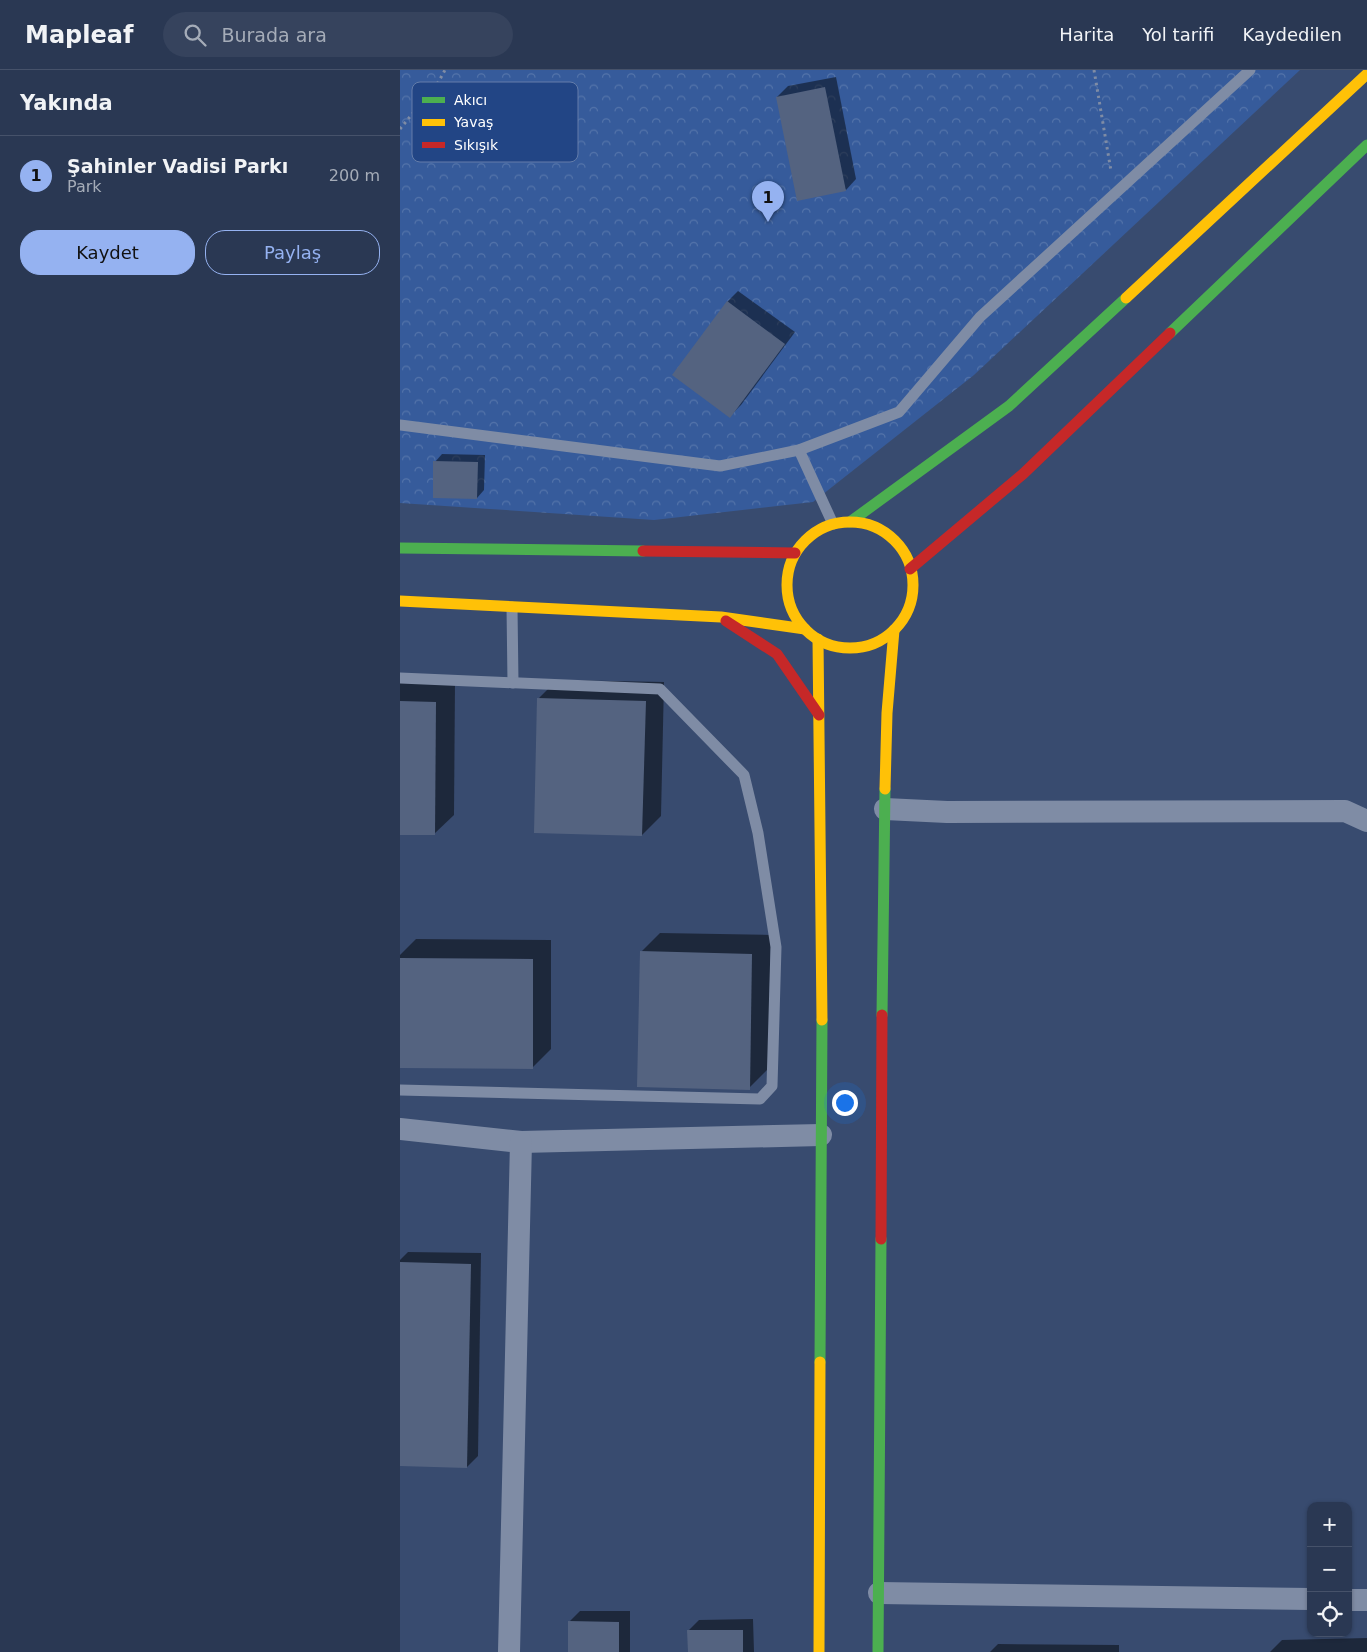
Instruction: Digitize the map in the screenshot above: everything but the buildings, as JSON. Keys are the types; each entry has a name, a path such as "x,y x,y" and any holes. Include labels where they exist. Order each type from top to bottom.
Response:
{"street":[{"path":"850,522 1009,406 1367,74"},
{"path":"910,569 1023,474 1367,145"},
{"path":"850,522 866,524 881,531 894,541 904,554 910,569 913,585 911,601 904,617 894,630 866,646 841,647 818,639 805,629 795,616 788,601 787,585 789,569 795,553 805,540 818,530 834,524 850,522"},
{"path":"400,548 795,553"},
{"path":"400,601 721,617 805,629"},
{"path":"721,617 777,654 819,715"},
{"path":"878,1652 885,809 887,713 894,630"},
{"path":"818,639 822,921 819,1652"},
{"path":"885,809 947,812 1345,811 1367,821"},
{"path":"400,1129 521,1142 821,1135"},
{"path":"509,1652 521,1142"},
{"path":"879,1593 1307,1599"},
{"path":"1352,1600 1367,1600"}],"lane":[{"path":"400,425 720,466 799,450 899,412 980,317 1250,70"},
{"path":"799,450 834,524"},
{"path":"512,607 513,683"},
{"path":"400,678 660,689 744,775 758,833 776,947 772,1086 760,1098 400,1090"}],"path":[{"path":"438,82 445,70"},
{"path":"1094,70 1115,195"},
{"path":"400,129 412,114"}],"green space":[{"path":"400,70 1300,70 974,375 813,502 654,520 400,503"}],"traffic: fast":[{"path":"1170,333 1367,145"},
{"path":"850,522 1009,406 1126,298"},
{"path":"400,548 643,551"},
{"path":"882,1015 885,789"},
{"path":"820,1362 822,1020"},
{"path":"878,1652 881,1239"}],"traffic: slow":[{"path":"1126,298 1367,74"},
{"path":"850,522 874,527 894,541 908,561 913,585 908,609 894,629 874,643 850,648 826,643 806,629 792,609 787,585 792,561 806,541 826,527 850,522"},
{"path":"400,601 721,617 805,629"},
{"path":"885,789 887,713 894,630"},
{"path":"818,639 822,1020"},
{"path":"819,1652 820,1362"}],"traffic: jam":[{"path":"910,569 1023,474 1170,333"},
{"path":"643,551 795,553"},
{"path":"726,621 777,654 819,715"},
{"path":"881,1239 882,1015"}],"place":[{"name":"Şahinler Vadisi Parkı","path":"768,222"}]}
